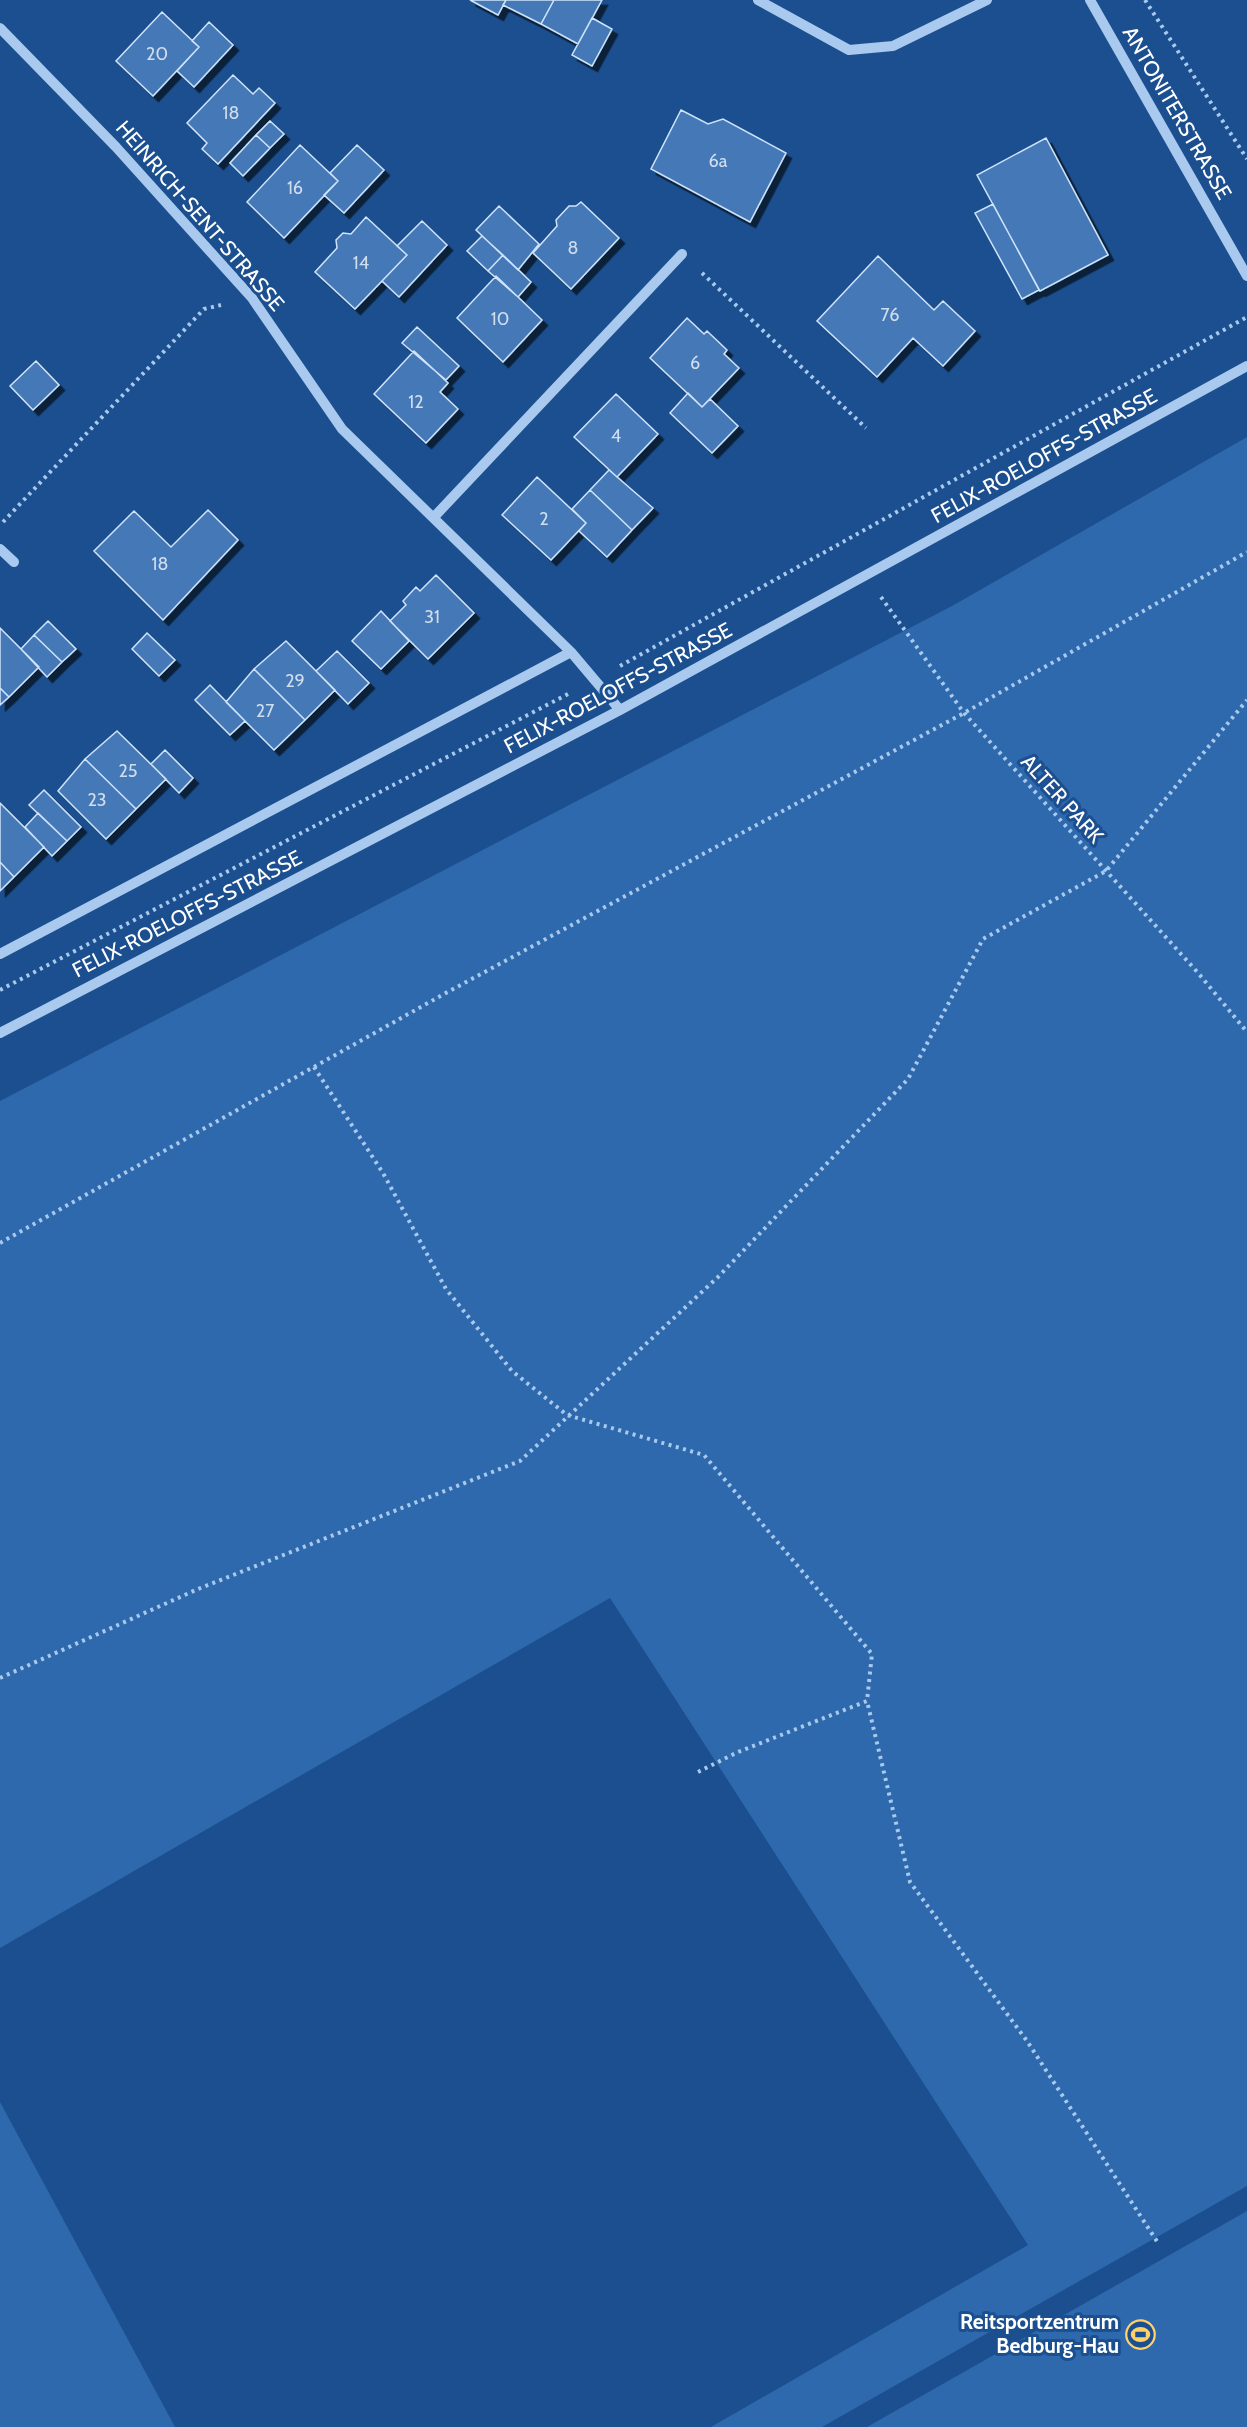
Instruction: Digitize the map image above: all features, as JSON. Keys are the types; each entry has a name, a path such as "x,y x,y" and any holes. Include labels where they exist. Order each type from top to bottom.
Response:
{"street":[{"path":"758,0 849,50 893,46 987,0"},
{"name":"ANTONITERSTRASSE","path":"1090,0 1247,276"},
{"name":"HEINRICH-SENT-STRASSE","path":"0,28 116,147 252,298 342,429 434,516 571,652 620,710"},
{"path":"434,516 682,254"},
{"name":"FELIX-ROELOFFS-STRASSE","path":"0,1033 620,710 1247,366"},
{"path":"0,549 14,562"},
{"path":"0,954 571,652"}],"path":[{"path":"1145,0 1247,159"},
{"path":"682,254 866,428"},
{"path":"0,525 204,309 252,298"},
{"path":"0,990 596,680 1247,317"},
{"path":"0,1243 454,988 964,713 1247,552"},
{"name":"ALTER PARK","path":"866,577 964,713 1247,1032"},
{"path":"0,1678 198,1589 520,1461 718,1277 908,1078 983,939 1106,871 1247,699"},
{"path":"314,1067 383,1173 446,1289 512,1371 567,1415 704,1455 872,1654 867,1701 910,1882 1027,2041 1158,2243"},
{"path":"698,1772 738,1752 867,1701"}],"shaded area":[{"path":"1247,437 1247,2186 822,2427 711,2427 1028,2245 610,1598 0,1948 0,1101 952,606"},
{"path":"0,2102 175,2427 0,2427"},
{"name":"Reitsportzentrum Bedburg-Hau","path":"1247,2211 1247,2427 867,2427"}],"building":[{"path":"470,0 506,0 498,15"},
{"path":"506,0 554,0 541,24 503,5"},
{"path":"554,0 602,0 578,44 541,24"},
{"path":"162,12 199,47 153,96 116,61"},
{"path":"592,18 612,29 592,66 572,55"},
{"path":"209,22 233,45 194,87 177,71 199,47 192,41"},
{"path":"233,75 253,94 259,88 275,103 218,164 202,149 207,143 187,123"},
{"path":"681,110 708,124 723,119 786,153 750,222 651,169"},
{"path":"270,121 284,134 270,148 256,135"},
{"path":"256,135 270,148 243,176 230,163"},
{"path":"1046,138 1108,255 1040,291 977,175"},
{"path":"300,145 338,181 284,238 247,202"},
{"path":"357,145 384,170 344,213 324,195 338,181 330,173"},
{"path":"581,202 619,238 571,289 533,253 557,226 556,220 569,206 576,206"},
{"path":"993,204 1039,290 1022,299 975,213"},
{"path":"499,206 539,244 518,270 476,230"},
{"path":"366,217 407,255 355,309 315,272 337,248 336,240 343,233 351,234"},
{"path":"422,221 447,245 399,297 382,281 407,255 397,246"},
{"path":"482,236 503,255 488,271 467,251"},
{"path":"503,255 531,282 518,297 488,271"},
{"path":"878,256 934,310 943,301 975,331 943,366 913,338 877,377 817,321"},
{"path":"496,276 542,320 503,362 457,318"},
{"path":"687,318 704,334 707,331 727,350 724,354 739,368 702,407 650,358"},
{"path":"417,327 459,366 446,380 402,343"},
{"path":"414,351 448,383 440,392 458,409 426,443 374,394"},
{"path":"36,361 59,385 33,410 10,386"},
{"path":"688,393 702,407 710,399 738,426 712,453 670,413"},
{"path":"616,394 658,434 617,477 574,437"},
{"path":"609,470 653,508 632,530 590,490"},
{"path":"537,477 586,523 551,560 502,515"},
{"path":"590,490 632,530 607,557 579,531 586,523 572,509"},
{"path":"208,510 238,540 163,620 94,551 134,511 171,547"},
{"path":"436,575 474,613 428,659 390,621 406,605 403,601 416,587 420,591"},
{"path":"381,611 409,641 381,669 352,641"},
{"path":"48,621 76,649 62,662 34,635"},
{"path":"0,628 39,667 9,697 0,688"},
{"path":"147,633 175,660 159,676 132,649"},
{"path":"34,635 62,662 47,677 21,649"},
{"path":"286,641 335,690 305,720 254,669"},
{"path":"337,651 369,683 348,704 316,671"},
{"path":"254,669 305,720 274,750 226,702"},
{"path":"210,685 245,721 230,735 195,700"},
{"path":"0,688 9,697 0,705"},
{"path":"117,731 166,779 136,809 85,759"},
{"path":"165,750 193,778 179,793 151,764"},
{"path":"85,759 136,809 106,839 58,791"},
{"path":"44,790 81,827 67,841 29,805"},
{"path":"0,803 44,847 14,877 0,862"},
{"path":"38,813 67,841 52,856 25,827"},
{"path":"0,862 14,877 0,891"}],"place":[{"name":"Reitsportzentrum Bedburg-Hau","path":"1140,2334"}]}
